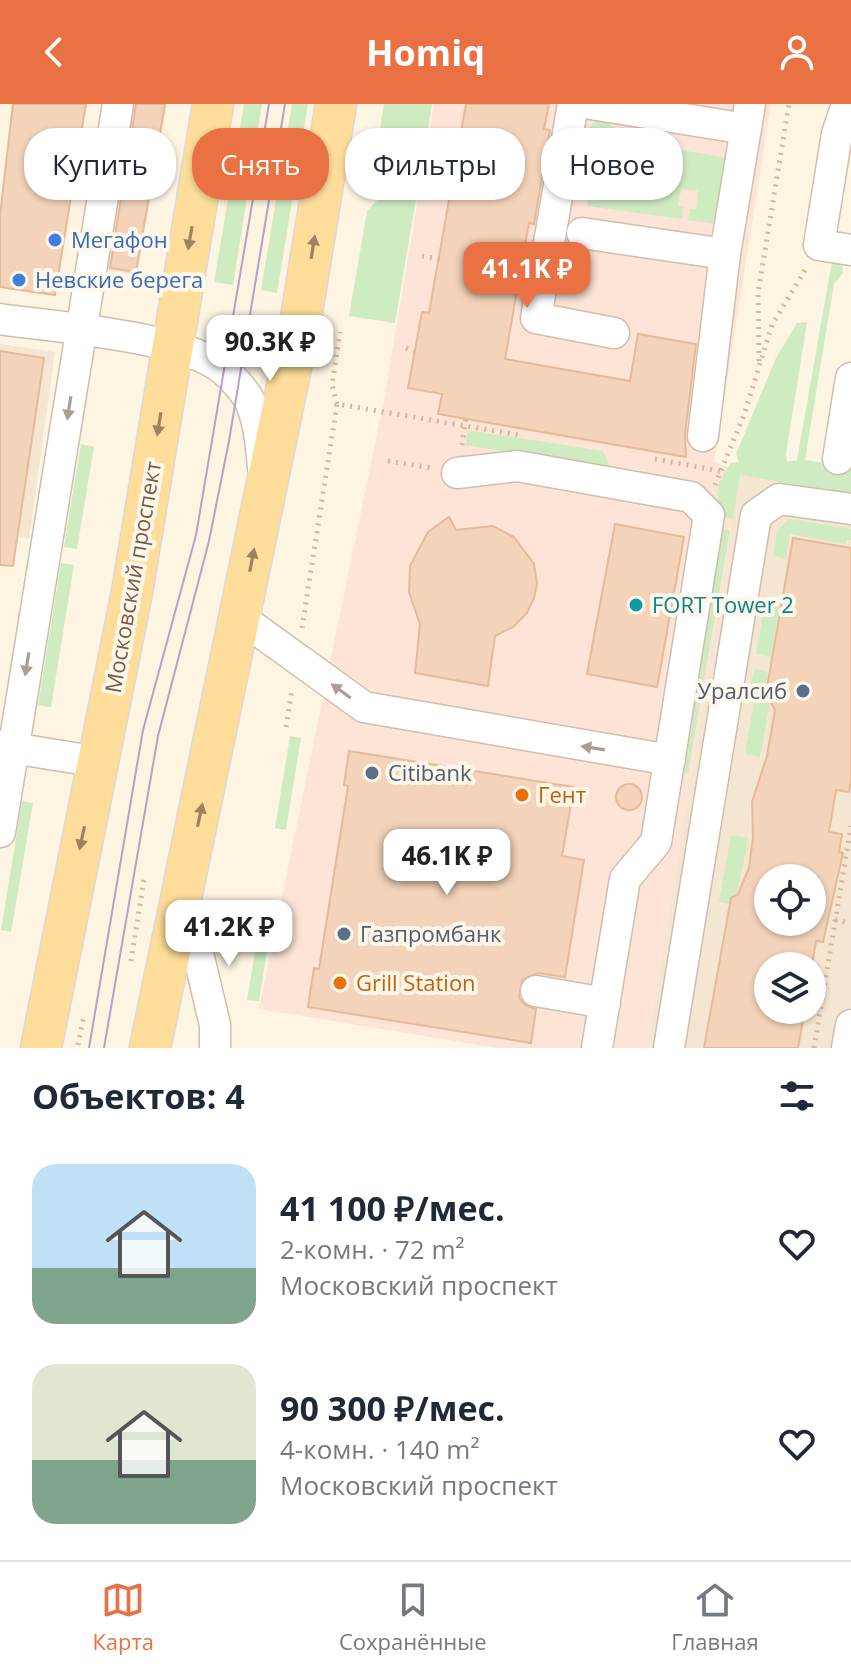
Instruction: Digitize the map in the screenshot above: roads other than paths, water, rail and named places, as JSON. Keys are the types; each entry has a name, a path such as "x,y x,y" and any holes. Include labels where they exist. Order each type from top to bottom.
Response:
{"main road":[{"name":"Московский проспект","path":"41,1048 55,962 99,762 213,104"},
{"path":"150,1048 300,324 336,104"}],"street":[{"path":"0,832 7,747 118,104"},
{"path":"573,104 536,318 614,333"},
{"path":"591,104 748,116 725,254 703,436"},
{"path":"847,104 837,134 819,245 851,250"},
{"path":"582,233 725,254"},
{"path":"0,319 172,347 206,359 225,372 249,399 262,449 265,494"},
{"path":"838,459 851,378"},
{"path":"457,473 517,466 691,497 709,515 656,842 625,879 597,1048"},
{"path":"669,1048 756,515 779,499 851,509"},
{"path":"241,618 351,699 389,714 670,760"},
{"path":"7,747 99,762"},
{"path":"183,891 212,1010 215,1048"},
{"path":"536,991 605,1003"},
{"path":"847,1048 851,1025"}],"tram line":[{"path":"89,1048 143,730 196,535 269,104"},
{"path":"104,1048 158,736 209,541 229,441 285,104"}],"place":[{"name":"Мегафон","path":"55,240"},
{"name":"Невские берега","path":"19,280"},
{"name":"FORT Tower 2","path":"636,605"},
{"name":"Уралсиб","path":"803,691"},
{"name":"Citibank","path":"372,773"},
{"name":"Гент","path":"522,795"},
{"name":"Газпромбанк","path":"344,934"},
{"name":"Grill Station","path":"340,983"}]}
